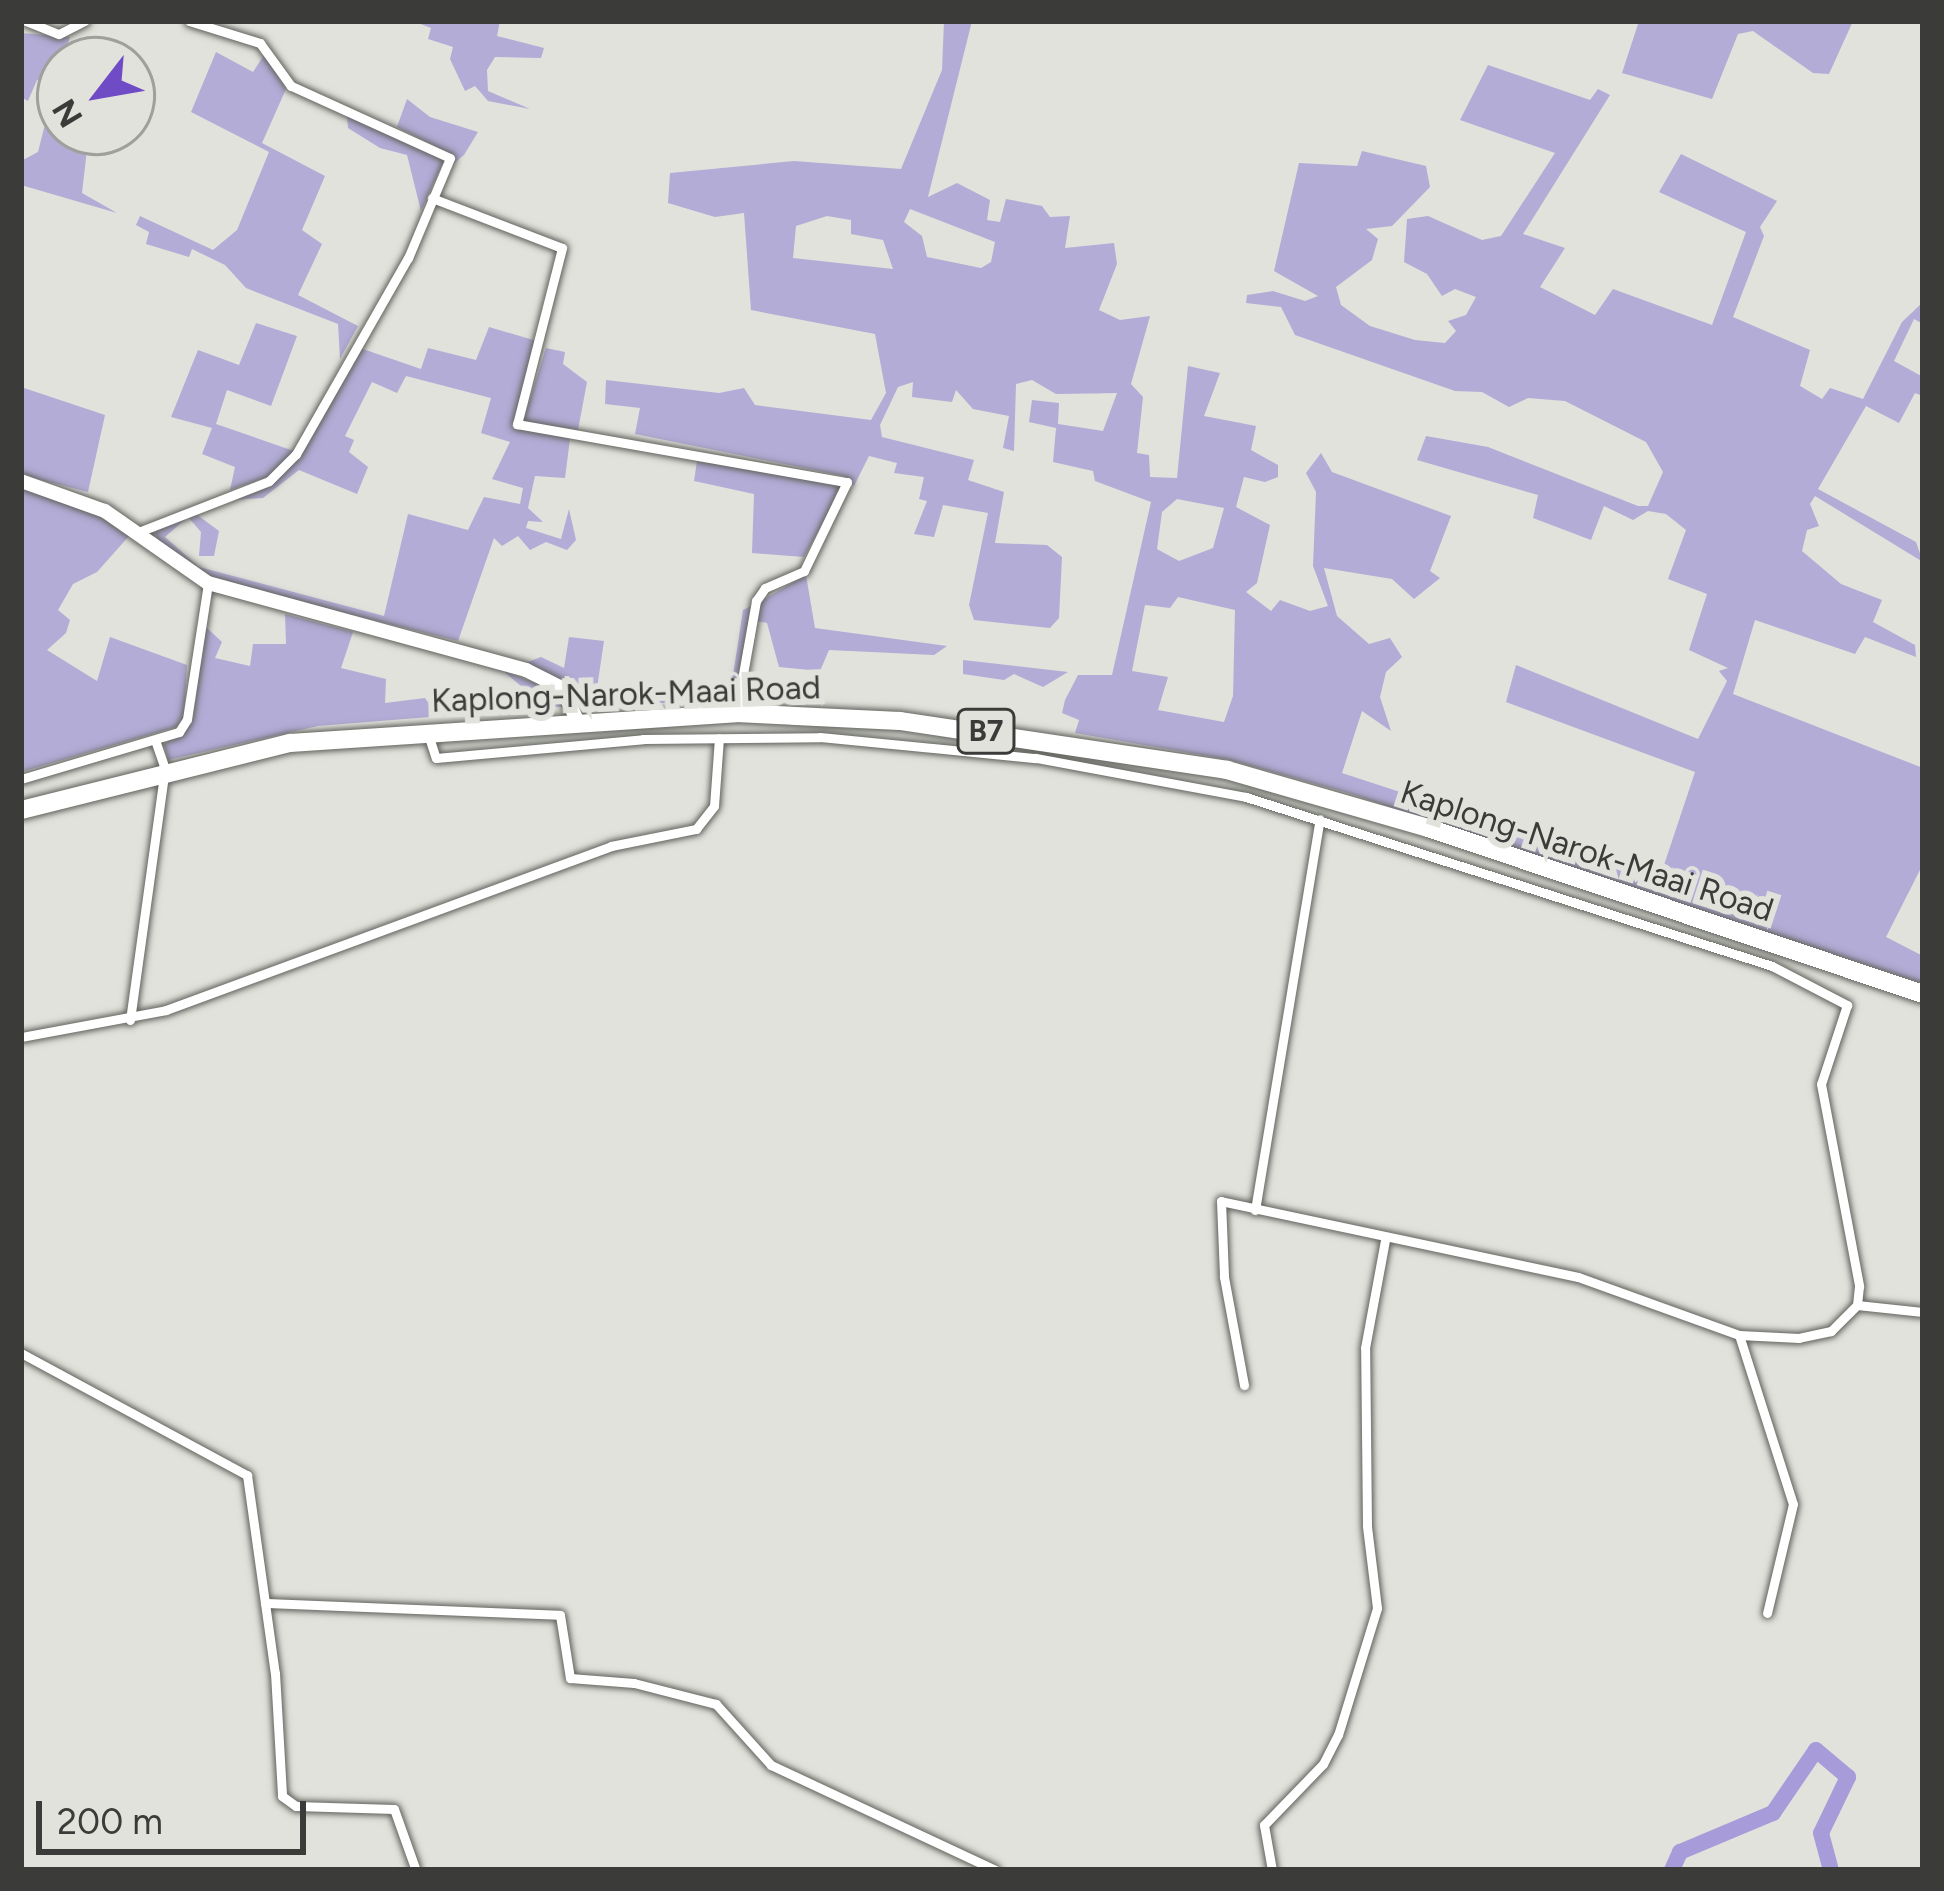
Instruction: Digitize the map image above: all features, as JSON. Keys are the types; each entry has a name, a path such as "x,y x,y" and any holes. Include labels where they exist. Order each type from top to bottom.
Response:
{"highway":[{"name":"Kaplong-Narok-Maai Road","path":"21,810 165,769 290,743 736,713 916,722 1227,770 1427,828 1923,994"}],"street":[{"path":"26,21 59,34 85,21"},
{"path":"141,531 284,469 408,258 450,158 291,86 260,43 189,21"},
{"path":"432,198 562,248 517,424 847,482 804,571 765,588 756,601 736,713"},
{"path":"21,482 65,491 141,531 208,583 526,670 562,688 578,722"},
{"path":"21,779 156,743 187,719 208,583"},
{"path":"916,722 917,746"},
{"path":"427,731 436,758 719,738 917,746 1104,772 1320,819 1772,966 1840,997 1846,1020 1821,1084 1834,1180 1860,1260 1857,1305 1822,1335 1739,1335 1577,1277 1218,1204 1244,1385"},
{"path":"21,1037 130,1020 332,954 610,846 696,829 714,806 719,738"},
{"path":"130,1020 165,769 156,743"},
{"path":"1104,772 1108,750"},
{"path":"1255,1210 1320,819"},
{"path":"1272,1870 1264,1825 1323,1764 1338,1736 1377,1608 1367,1526 1364,1348 1385,1240"},
{"path":"1857,1305 1923,1312"},
{"path":"1739,1335 1793,1504 1767,1612"},
{"path":"21,1353 242,1469 265,1604 281,1796 296,1807 394,1808 415,1868"},
{"path":"265,1604 560,1615 570,1678 634,1683 716,1703 771,1765 995,1870"}],"shaded area":[{"path":"413,21 500,21 497,36 544,48 541,58 495,57 487,70 488,91 530,109 488,101 475,86 465,91 450,59 453,47 428,39 431,28"},
{"path":"944,21 972,21 928,197 957,183 990,200 987,220 1000,222 1006,199 1042,206 1050,217 1070,216 1065,248 1114,243 1117,264 1099,310 1120,320 1150,316 1131,384 1143,397 1137,453 1149,455 1150,477 1177,478 1188,366 1220,373 1204,416 1256,426 1251,450 1278,465 1278,477 1265,482 1244,477 1236,507 1270,525 1257,583 1246,592 1271,611 1280,600 1310,611 1328,606 1313,566 1316,492 1306,473 1321,453 1332,472 1451,516 1430,571 1440,578 1414,599 1392,579 1324,568 1337,616 1369,644 1390,638 1402,657 1386,672 1380,697 1391,731 1362,711 1342,773 1660,877 1695,772 1506,702 1516,665 1698,739 1727,681 1719,671 1728,668 1689,650 1707,594 1668,579 1686,530 1666,514 1648,511 1633,520 1604,506 1591,540 1533,518 1538,495 1417,460 1426,436 1488,447 1638,506 1648,506 1663,472 1646,442 1565,401 1528,398 1509,407 1482,392 1455,391 1295,335 1281,307 1246,303 1247,295 1273,291 1305,301 1318,296 1274,271 1299,163 1357,166 1362,151 1426,166 1430,187 1392,226 1366,229 1378,239 1372,260 1336,287 1341,305 1370,326 1415,340 1445,343 1456,331 1448,321 1466,315 1476,297 1455,289 1442,296 1427,274 1404,262 1407,219 1428,216 1482,240 1501,236 1555,153 1460,120 1488,65 1590,100 1598,89 1610,95 1523,234 1565,248 1540,287 1595,315 1613,289 1712,325 1746,232 1659,192 1681,154 1777,201 1760,227 1764,236 1733,317 1810,350 1800,386 1822,399 1830,388 1863,399 1902,322 1923,302 1923,324 1914,319 1894,361 1923,377 1923,396 1915,393 1899,423 1866,406 1818,489 1916,542 1923,562 1815,496 1810,504 1819,526 1807,530 1802,551 1841,584 1882,600 1873,622 1915,645 1916,657 1865,637 1855,654 1755,620 1733,694 1923,768 1923,864 1886,937 1923,956 1923,984 1348,793 1230,760 1075,733 1079,720 1062,713 1065,700 1078,675 1112,675 1151,502 1095,481 1093,471 1053,462 1056,428 1029,422 1032,400 1059,403 1058,424 1103,431 1117,393 1056,394 1032,380 1016,384 1014,451 1003,448 1009,416 973,409 956,390 952,402 912,397 913,382 898,387 880,425 882,437 974,460 968,480 1004,492 995,543 1047,545 1062,557 1059,618 1050,628 974,620 969,605 988,513 943,505 934,537 914,534 927,501 919,499 924,477 894,473 897,463 869,456 854,486 844,476 635,434 640,408 605,404 606,380 719,393 744,388 755,405 871,420 886,393 875,334 751,310 744,213 715,217 668,203 670,173 794,161 901,169 942,70","holes":["910,209 995,242 991,262 981,268 927,257 922,236 904,222","827,216 851,220 851,234 883,240 893,269 793,258 796,226","1177,499 1224,508 1213,548 1179,561 1157,549 1162,512","1178,597 1235,610 1233,696 1224,722 1158,710 1168,677 1132,671 1145,605 1170,608"]},
{"path":"1639,21 1853,21 1829,74 1813,73 1753,31 1738,34 1712,99 1622,73"},
{"path":"21,33 58,36 36,36 36,82 28,101 21,97"},
{"path":"216,52 253,72 264,55 286,89 262,143 325,176 302,230 322,244 298,295 358,326 340,359 338,324 246,288 225,265 192,249 189,257 146,244 149,232 136,225 140,216 213,250 237,230 269,152 191,112"},
{"path":"407,99 430,117 478,132 464,155 453,164 447,152 397,127"},
{"path":"347,116 444,160 421,211 407,155 380,148 348,128"},
{"path":"36,153 86,156 82,193 117,213 21,185 21,161"},
{"path":"256,323 297,336 271,406 227,390 216,424 294,451 270,476 230,490 235,467 202,454 212,428 171,417 198,350 239,365"},
{"path":"489,327 540,342 513,424 570,439 565,478 535,476 528,508 543,522 528,521 526,528 561,539 569,509 576,540 567,550 546,542 530,550 518,536 502,546 494,538 458,641 208,579 159,543 155,533 165,523 196,514 219,531 214,556 199,556 201,532 188,517 165,537 199,567 384,616 408,514 468,530 484,497 520,504 523,488 492,479 510,442 481,433 491,398 406,376 397,393 372,382 345,436 354,440 349,452 368,467 357,494 299,470 263,498 231,500 274,483 295,462 357,347 421,369 428,348 476,360"},
{"path":"546,348 565,352 563,364 587,382 578,430 523,421"},
{"path":"21,387 105,415 88,492 21,475"},
{"path":"697,461 840,483 841,490 804,557 752,553 754,494 694,481"},
{"path":"21,488 85,507 129,536 97,572 73,584 58,610 70,620 66,633 47,650 97,681 110,637 187,665 184,717 176,727 21,772"},
{"path":"806,575 815,628 947,646 934,655 829,650 820,671 779,667 767,623 756,621 759,602"},
{"path":"751,606 735,703 580,703 573,688 525,663 541,657 564,668 569,637 604,641 597,688 723,686 732,682 743,610"},
{"path":"285,614 353,632 341,668 386,679 385,703 425,698 432,708 538,700 503,671 545,686 566,706 318,726 168,760 164,745 193,719 205,626 222,642 215,658 250,666 253,644 286,644"},
{"path":"963,660 1068,672 1043,687 1014,674 1004,680 963,674"}],"waterway":[{"path":"1672,1870 1680,1852 1773,1813 1816,1750 1848,1777 1821,1833 1831,1870"}]}
